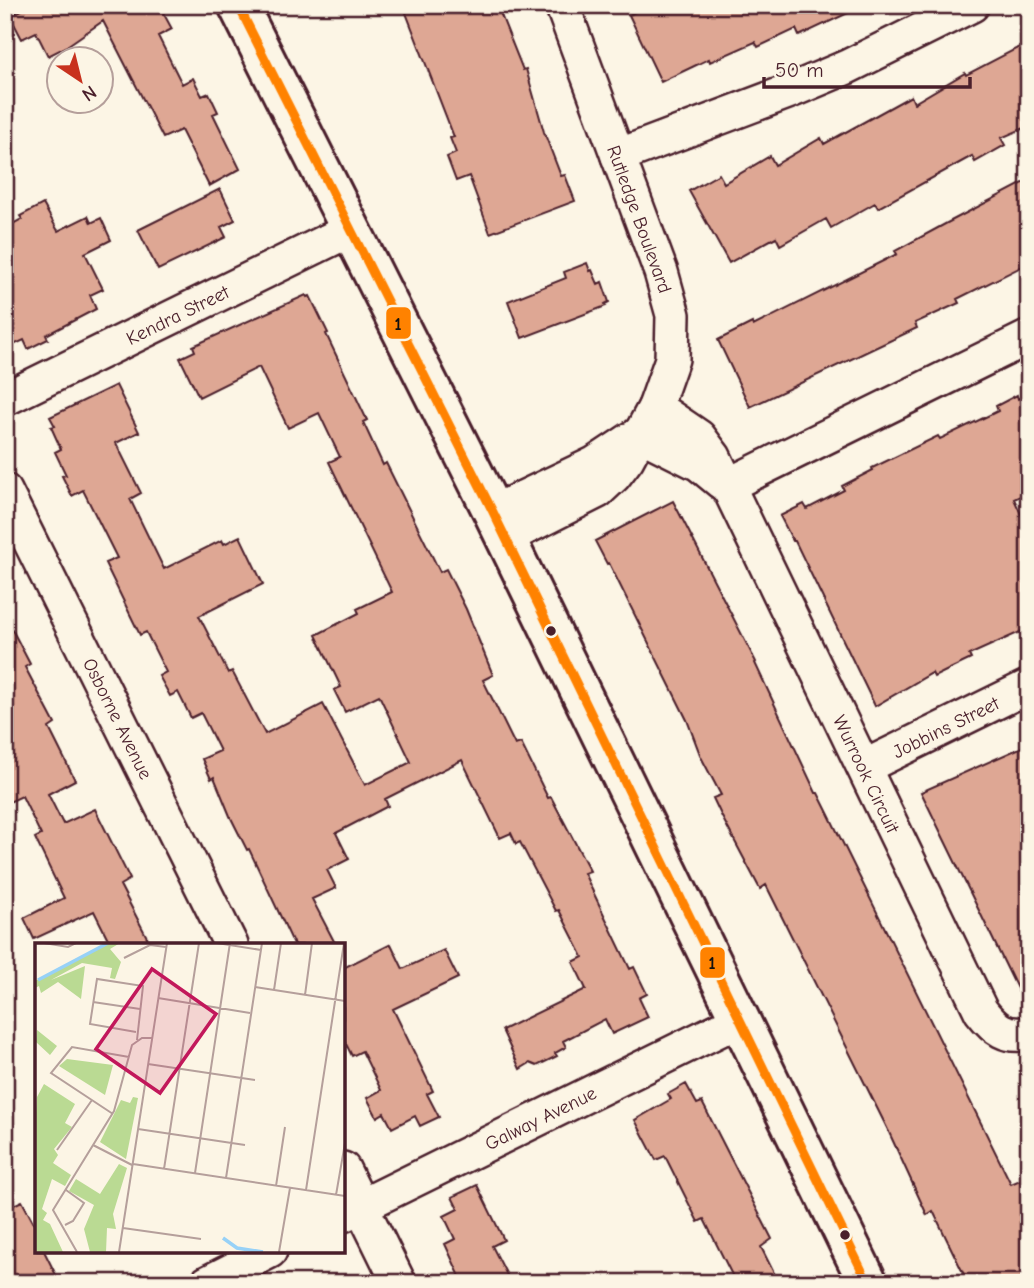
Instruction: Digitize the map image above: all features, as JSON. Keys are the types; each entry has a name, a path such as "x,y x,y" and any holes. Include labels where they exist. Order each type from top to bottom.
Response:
{"main road":[{"path":"238,5 499,525 868,1283"}],"street":[{"name":"Rutledge Boulevard","path":"562,5 661,272 673,315 672,359 647,421"},
{"path":"618,156 847,67 972,5"},
{"name":"Kendra Street","path":"5,399 350,230"},
{"path":"726,486 1029,337"},
{"path":"499,525 594,464 647,421"},
{"name":"Wurrook Circuit","path":"647,421 726,486 981,1012 1003,1033 1019,1035 1029,1032"},
{"name":"Osborne Avenue","path":"5,491 231,943"},
{"name":"Jobbins Street","path":"864,767 1029,686"},
{"name":"Galway Avenue","path":"352,1211 740,1020"},
{"path":"345,1178 352,1211 399,1283"},
{"path":"206,1283 266,1253"}],"building":[{"path":"31,5 159,5 172,29 158,36 182,84 193,78 202,96 209,93 218,112 213,114 240,169 209,186 181,130 163,138 103,21 67,46 46,46 46,52 36,32 22,39 10,16"},
{"path":"403,5 497,5 523,70 526,69 544,132 561,176 565,175 575,201 490,233 469,176 456,181 447,157 456,153 450,138 454,137"},
{"path":"649,5 865,5 799,36 796,29 758,47 755,42 710,62 709,59 661,82 629,15"},
{"path":"1029,42 1029,126 1001,138 1005,145 975,162 972,156 878,208 875,203 831,228 826,219 780,245 776,237 729,263 689,191 719,174 724,183 770,156 775,165 821,138 824,144 911,96 914,103 965,73 966,75"},
{"path":"1029,180 1029,263 957,299 959,303 915,323 917,328 750,407 718,340 752,323 753,326 897,254 895,251"},
{"path":"220,189 235,220 221,227 226,237 158,270 138,230"},
{"path":"43,204 58,231 88,216 91,223 101,218 111,240 85,253 103,289 90,295 96,309 46,335 48,339 28,349 24,340 5,349 5,228 22,219 20,216"},
{"path":"587,263 598,284 602,282 609,302 606,306 522,338 508,301 566,278 564,272"},
{"path":"306,295 310,296 367,420 363,422 383,465 386,463 440,572 446,569 466,609 493,675 483,680 515,745 521,743 548,798 551,797 590,871 584,873 630,969 634,967 647,994 639,998 648,1017 612,1034 605,1019 563,1041 566,1047 555,1053 557,1056 537,1066 530,1063 520,1069 502,1030 586,989 573,962 583,957 520,842 516,844 511,833 500,838 462,760 385,799 388,806 336,833 349,859 327,870 336,888 312,899 335,943 293,943 249,849 247,850 230,816 214,777 211,779 202,759 220,751 201,713 191,718 178,692 170,696 159,676 166,672 146,632 140,635 105,563 117,558 83,490 72,496 62,476 66,475 55,452 61,449 51,427 55,426 50,417 116,385 139,432 116,443 141,493 130,499 164,569 222,540 224,544 240,536 263,584 199,616 228,673 232,671 265,734 323,704 365,785 411,762 379,695 345,712 334,690 341,687 316,635 359,613 357,609 392,592 329,462 340,457 319,413 288,428 259,367 199,397 180,358 195,351 193,346"},
{"path":"1017,395 1018,399 1023,397 1029,408 1029,492 1014,499 1029,531 1029,628 969,655 971,659 934,677 932,673 875,706 795,541 780,516 804,504 807,509 844,490 842,486 873,470 872,468 998,411 996,406"},
{"path":"673,501 756,662 816,793 1011,1184 1029,1179 1029,1283 968,1283 933,1211 927,1215 887,1128 766,885 760,889 722,817 713,798 721,795 701,757 687,720 609,563 607,564 595,541"},
{"path":"5,616 30,664 25,667 55,724 49,728 75,780 48,794 63,824 95,809 130,879 120,885 150,943 110,943 94,911 34,939 24,918 64,898 35,838 41,835 22,796 5,804"},
{"path":"1029,744 1029,1013 921,792"},
{"path":"391,944 403,969 444,950 458,978 393,1009 433,1091 427,1094 439,1117 420,1126 415,1116 392,1128 384,1113 377,1117 367,1098 381,1090 362,1051 352,1056 345,1042 345,967"},
{"path":"686,1084 697,1104 702,1102 772,1239 761,1247 779,1283 736,1283 704,1219 698,1222 665,1156 656,1160 635,1120 671,1099 668,1094"},
{"path":"477,1185 504,1240 492,1246 511,1283 463,1283 445,1244 455,1239 444,1216 458,1209 452,1197"},
{"path":"22,1201 35,1225 35,1253 45,1253 60,1283 5,1283 5,1209"}],"transit line":[{"name":"1","path":"238,5 493,512 868,1283"}]}
